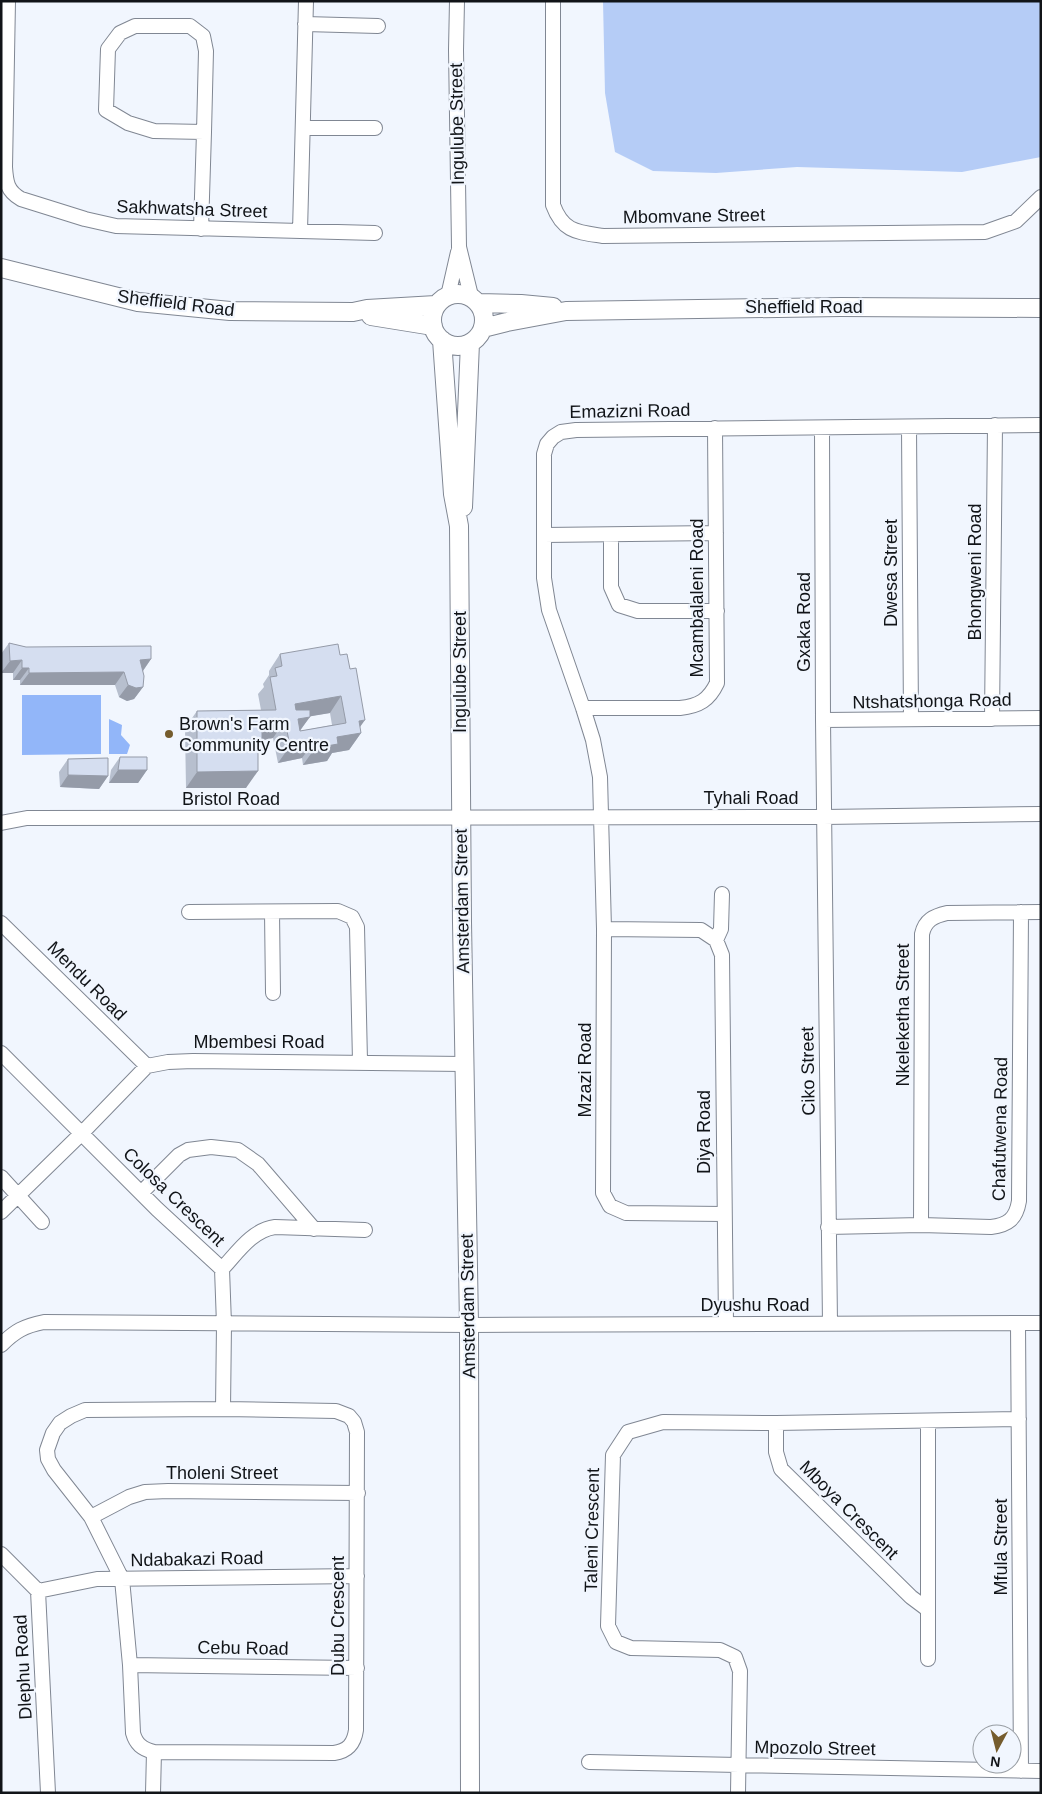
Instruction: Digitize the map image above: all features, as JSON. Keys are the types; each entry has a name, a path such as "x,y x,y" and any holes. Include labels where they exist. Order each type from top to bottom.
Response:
{"street":[{"name":"Sakhwatsha Street","path":"8,1 5,173 8,188 12,194 30,202 110,225 201,230 376,233"},
{"path":"300,231 306,1"},
{"name":"Ingulube Street","path":"457,1 459,247 475,300"},
{"name":"Mbomvane Street","path":"554,1 553,205 556,215 564,225 582,233 603,236 986,232 1016,221 1041,197"},
{"path":"305,24 378,26"},
{"path":"201,230 204,132 206,51 203,36 190,26 135,26 120,32 108,50 106,110 128,124 154,131 204,132"},
{"path":"302,128 375,128"},
{"name":"Ingulube Street","path":"442,300 459,247"},
{"name":"Sheffield Road","path":"1,268 138,302 230,311 353,312 442,300"},
{"path":"459,294 475,300 484,315 483,328 478,337 470,343 461,346 451,345 437,333 432,318 442,300 459,294"},
{"name":"Sheffield Road","path":"475,300 566,310"},
{"name":"Sheffield Road","path":"483,328 566,310 831,307 1041,308"},
{"name":"Sheffield Road","path":"353,312 437,333"},
{"name":"Ingulube Street","path":"437,333 453,494 459,526 461,818"},
{"name":"Ingulube Street","path":"459,526 464,498 470,343"},
{"name":"Bhongweni Road","path":"992,719 995,425"},
{"name":"Emazizni Road","path":"602,817 598,762 583,708 549,610 544,578 543,463 547,444 553,436 561,432 576,430 1041,425"},
{"name":"Dwesa Street","path":"909,426 910,719"},
{"name":"Mcambalaleni Road","path":"583,708 680,708 693,706 704,702 712,693 717,683 718,611 715,428"},
{"name":"Gxaka Road","path":"822,428 824,817"},
{"path":"544,535 716,533"},
{"path":"611,535 611,587 620,605 638,611 718,611"},
{"name":"Ntshatshonga Road","path":"823,720 1041,718"},
{"name":"Tyhali Road","path":"461,818 824,817 1041,814"},
{"name":"Mzazi Road","path":"602,817 604,930 603,1193 610,1206 626,1213 724,1214"},
{"name":"Ciko Street","path":"824,817 830,1324"},
{"name":"Bristol Road","path":"1,823 26,818 461,818"},
{"name":"Amsterdam Street","path":"461,818 469,1325 470,1793"},
{"name":"Diya Road","path":"722,894 721,929 716,940 722,956 726,1324"},
{"path":"189,912 338,911 352,917 356,927 360,1062"},
{"path":"272,912 273,993"},
{"name":"Nkeleketha Street","path":"921,1225 923,928 926,922 934,916 947,912 1041,912"},
{"name":"Chafutwena Road","path":"828,1227 921,1225 991,1227 1001,1226 1010,1222 1015,1216 1018,1209 1021,912"},
{"name":"Mendu Road","path":"1,923 146,1066"},
{"path":"604,930 701,930 716,940"},
{"name":"Colosa Crescent","path":"1,1053 141,1193 222,1268 224,1324"},
{"name":"Mbembesi Road","path":"146,1066 168,1062 192,1061 465,1064"},
{"path":"1,1212 82,1133 146,1066"},
{"path":"141,1193 179,1156 188,1150 211,1147 238,1150 258,1164 314,1229"},
{"path":"1,1177 42,1222"},
{"path":"222,1268 264,1229 275,1227 365,1230"},
{"name":"Dyushu Road","path":"1,1346 10,1336 26,1326 44,1322 469,1325 1041,1324"},
{"path":"222,1409 224,1324"},
{"name":"Mfula Street","path":"1018,1324 1021,1724"},
{"name":"Dubu Crescent","path":"222,1409 336,1411 349,1416 354,1422 357,1432 358,1493 356,1730 354,1740 349,1748 342,1752 334,1753 154,1752 140,1746 135,1741 133,1733 130,1665 122,1579 91,1517 54,1470 48,1459 47,1450 53,1433 60,1423 85,1410 222,1409"},
{"name":"Taleni Crescent","path":"738,1793 740,1671 735,1657 720,1650 631,1648 616,1642 608,1626 612,1455 628,1432 663,1422 1019,1419"},
{"name":"Mboya Crescent","path":"928,1421 928,1659"},
{"name":"Mboya Crescent","path":"776,1422 776,1452 781,1469 911,1597 927,1609"},
{"name":"Tholeni Street","path":"91,1517 128,1497 145,1492 168,1490 358,1493"},
{"name":"Dlephu Road","path":"1,1554 38,1591 48,1793"},
{"name":"Ndabakazi Road","path":"38,1591 98,1579 357,1576"},
{"name":"Cebu Road","path":"130,1665 357,1668"},
{"path":"153,1793 154,1752"},
{"name":"Mpozolo Street","path":"589,1762 972,1770"},
{"name":"Mpozolo Street","path":"1022,1771 1041,1771"}],"shaded area":[{"path":"603,1 1041,1 1041,157 962,172 797,167 716,173 653,171 615,152 605,93"},
{"path":"22,695 101,695 101,754 22,755"},
{"path":"109,719 122,725 121,735 130,745 127,754 109,754"}],"building":[{"path":"9,643 26,647 151,646 151,659 140,660 144,676 143,687 136,688 128,685 124,672 29,673 29,668 22,668 22,660 10,661"},
{"path":"338,644 340,655 347,654 350,669 356,668 365,720 359,721 361,733 337,737 338,744 315,748 314,742 290,746 285,721 262,726 262,746 258,746 258,771 197,772 197,711 276,710 270,677 277,676 275,668 282,666 280,654","holes":["341,696 346,723 300,731 298,719 310,717 310,710 296,710 295,704"]},
{"path":"120,757 147,757 147,770 118,770"},
{"path":"108,758 108,776 68,775 68,759"}],"place":[{"name":"Brown's Farm Community Centre","path":"169,734"}]}
